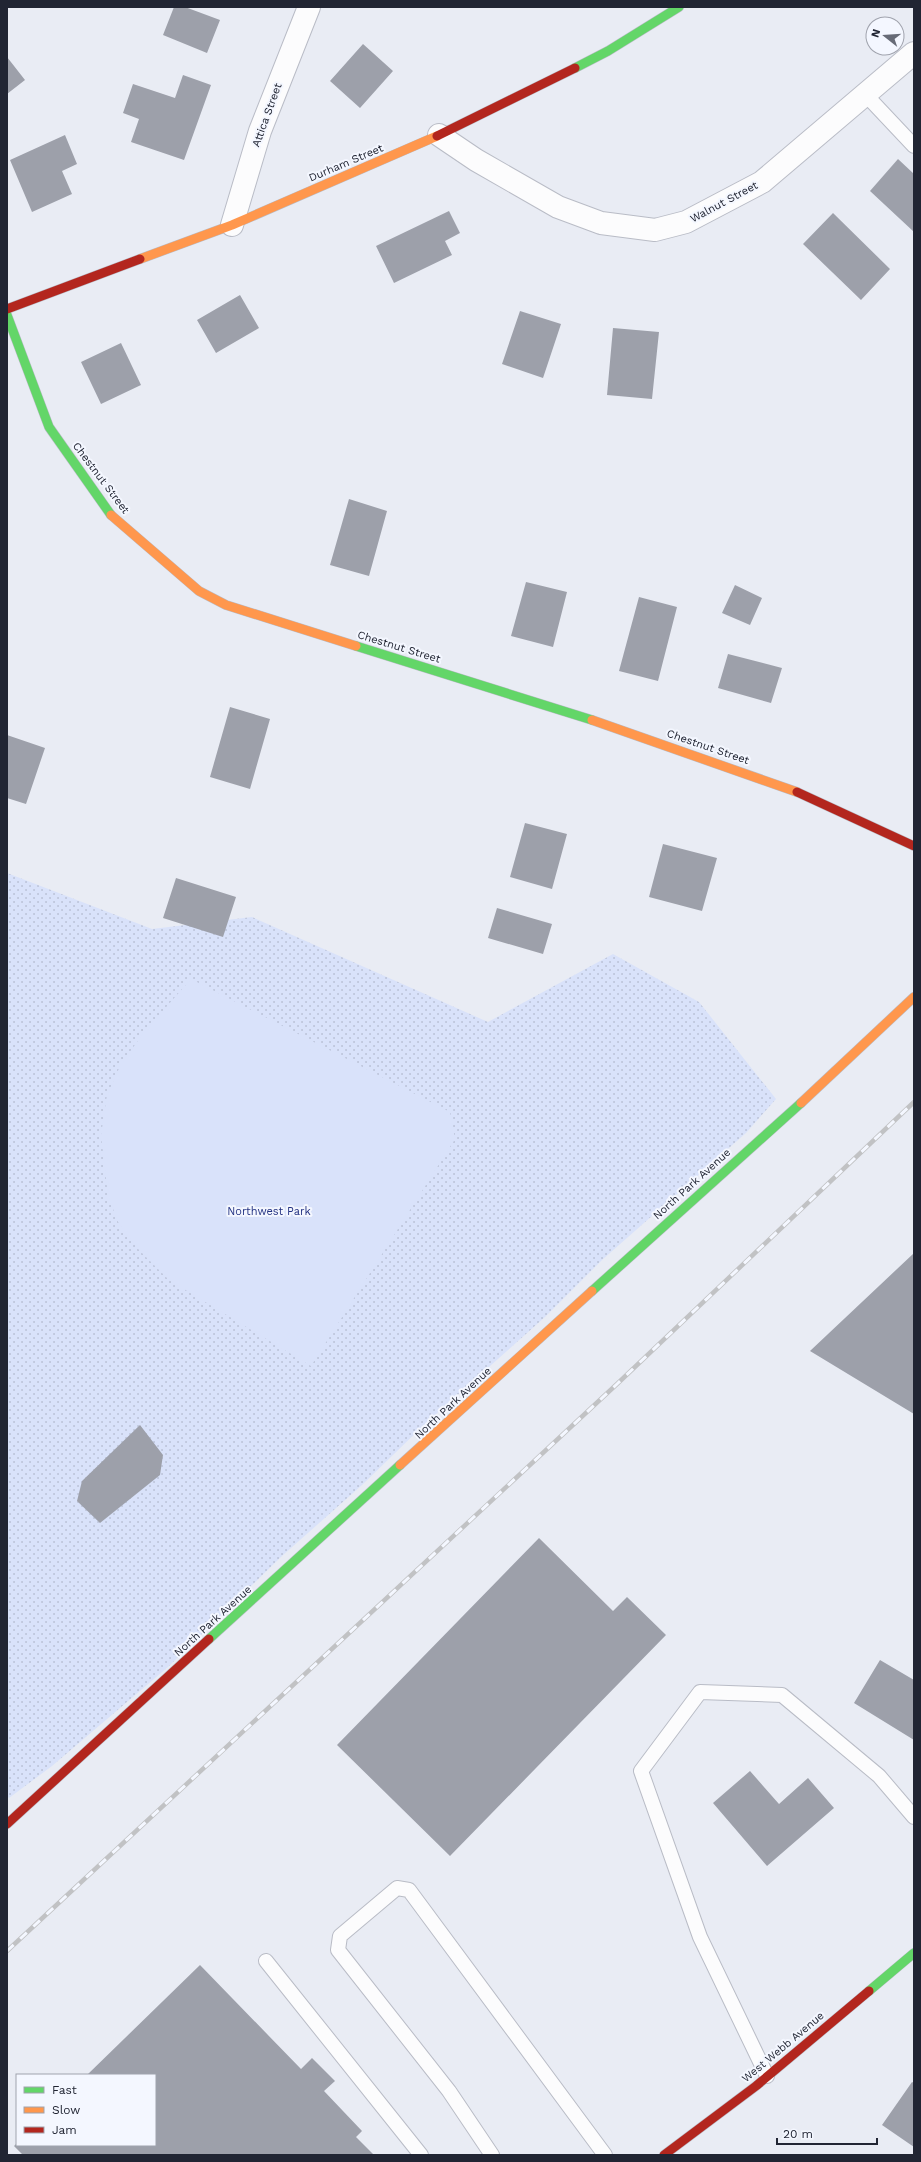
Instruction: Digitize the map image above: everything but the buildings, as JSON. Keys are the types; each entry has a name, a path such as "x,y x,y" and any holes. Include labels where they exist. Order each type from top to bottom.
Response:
{"main road":[{"name":"Durham Street","path":"7,309 232,225 439,135 608,50 679,7"},
{"name":"Chestnut Street","path":"7,315 49,427 85,480 113,518 199,591 226,605 600,722 781,785 848,814 914,846"},
{"name":"North Park Avenue","path":"10,1817 678,1213 824,1083 914,997"},
{"name":"West Webb Avenue","path":"664,2155 767,2076 914,1953"}],"street":[{"name":"Attica Street","path":"232,225 260,131 309,7"},
{"name":"Walnut Street","path":"439,135 476,160 558,207 601,223 655,230 686,222 762,182 914,52"}],"lane":[{"path":"865,94 914,146"},
{"path":"767,2076 700,1937 641,1771 700,1692 782,1696 879,1776 914,1818"},
{"path":"492,2155 449,2091 338,1950 340,1936 397,1888 409,1890 606,2155"},
{"path":"266,1961 421,2155"}],"green space":[{"name":"Northwest Park","path":"7,873 152,929 252,917 488,1022 613,954 699,1002 776,1099 746,1133 602,1260 545,1317 426,1423 362,1485 282,1556 168,1667 52,1766 9,1798 7,1796"},
{"path":"191,979 450,1112 455,1139 311,1366 169,1280 139,1250 119,1224 108,1196 101,1135 107,1095 121,1064 145,1031"}],"railway":[{"path":"7,1951 617,1384 914,1102"}],"traffic: fast":[{"path":"575,68 608,51 679,7"},
{"path":"7,315 49,427 111,515"},
{"path":"356,646 592,720"},
{"path":"592,1291 801,1103"},
{"path":"209,1639 400,1465"},
{"path":"869,1991 914,1953"}],"traffic: slow":[{"path":"140,259 232,225 437,136"},
{"path":"111,515 199,591 226,605 356,646"},
{"path":"592,720 797,792"},
{"path":"801,1103 914,997"},
{"path":"400,1465 592,1291"}],"traffic: jam":[{"path":"437,136 575,68"},
{"path":"7,309 140,259"},
{"path":"797,792 914,846"},
{"path":"7,1824 209,1639"},
{"path":"664,2155 756,2086 869,1991"}]}
